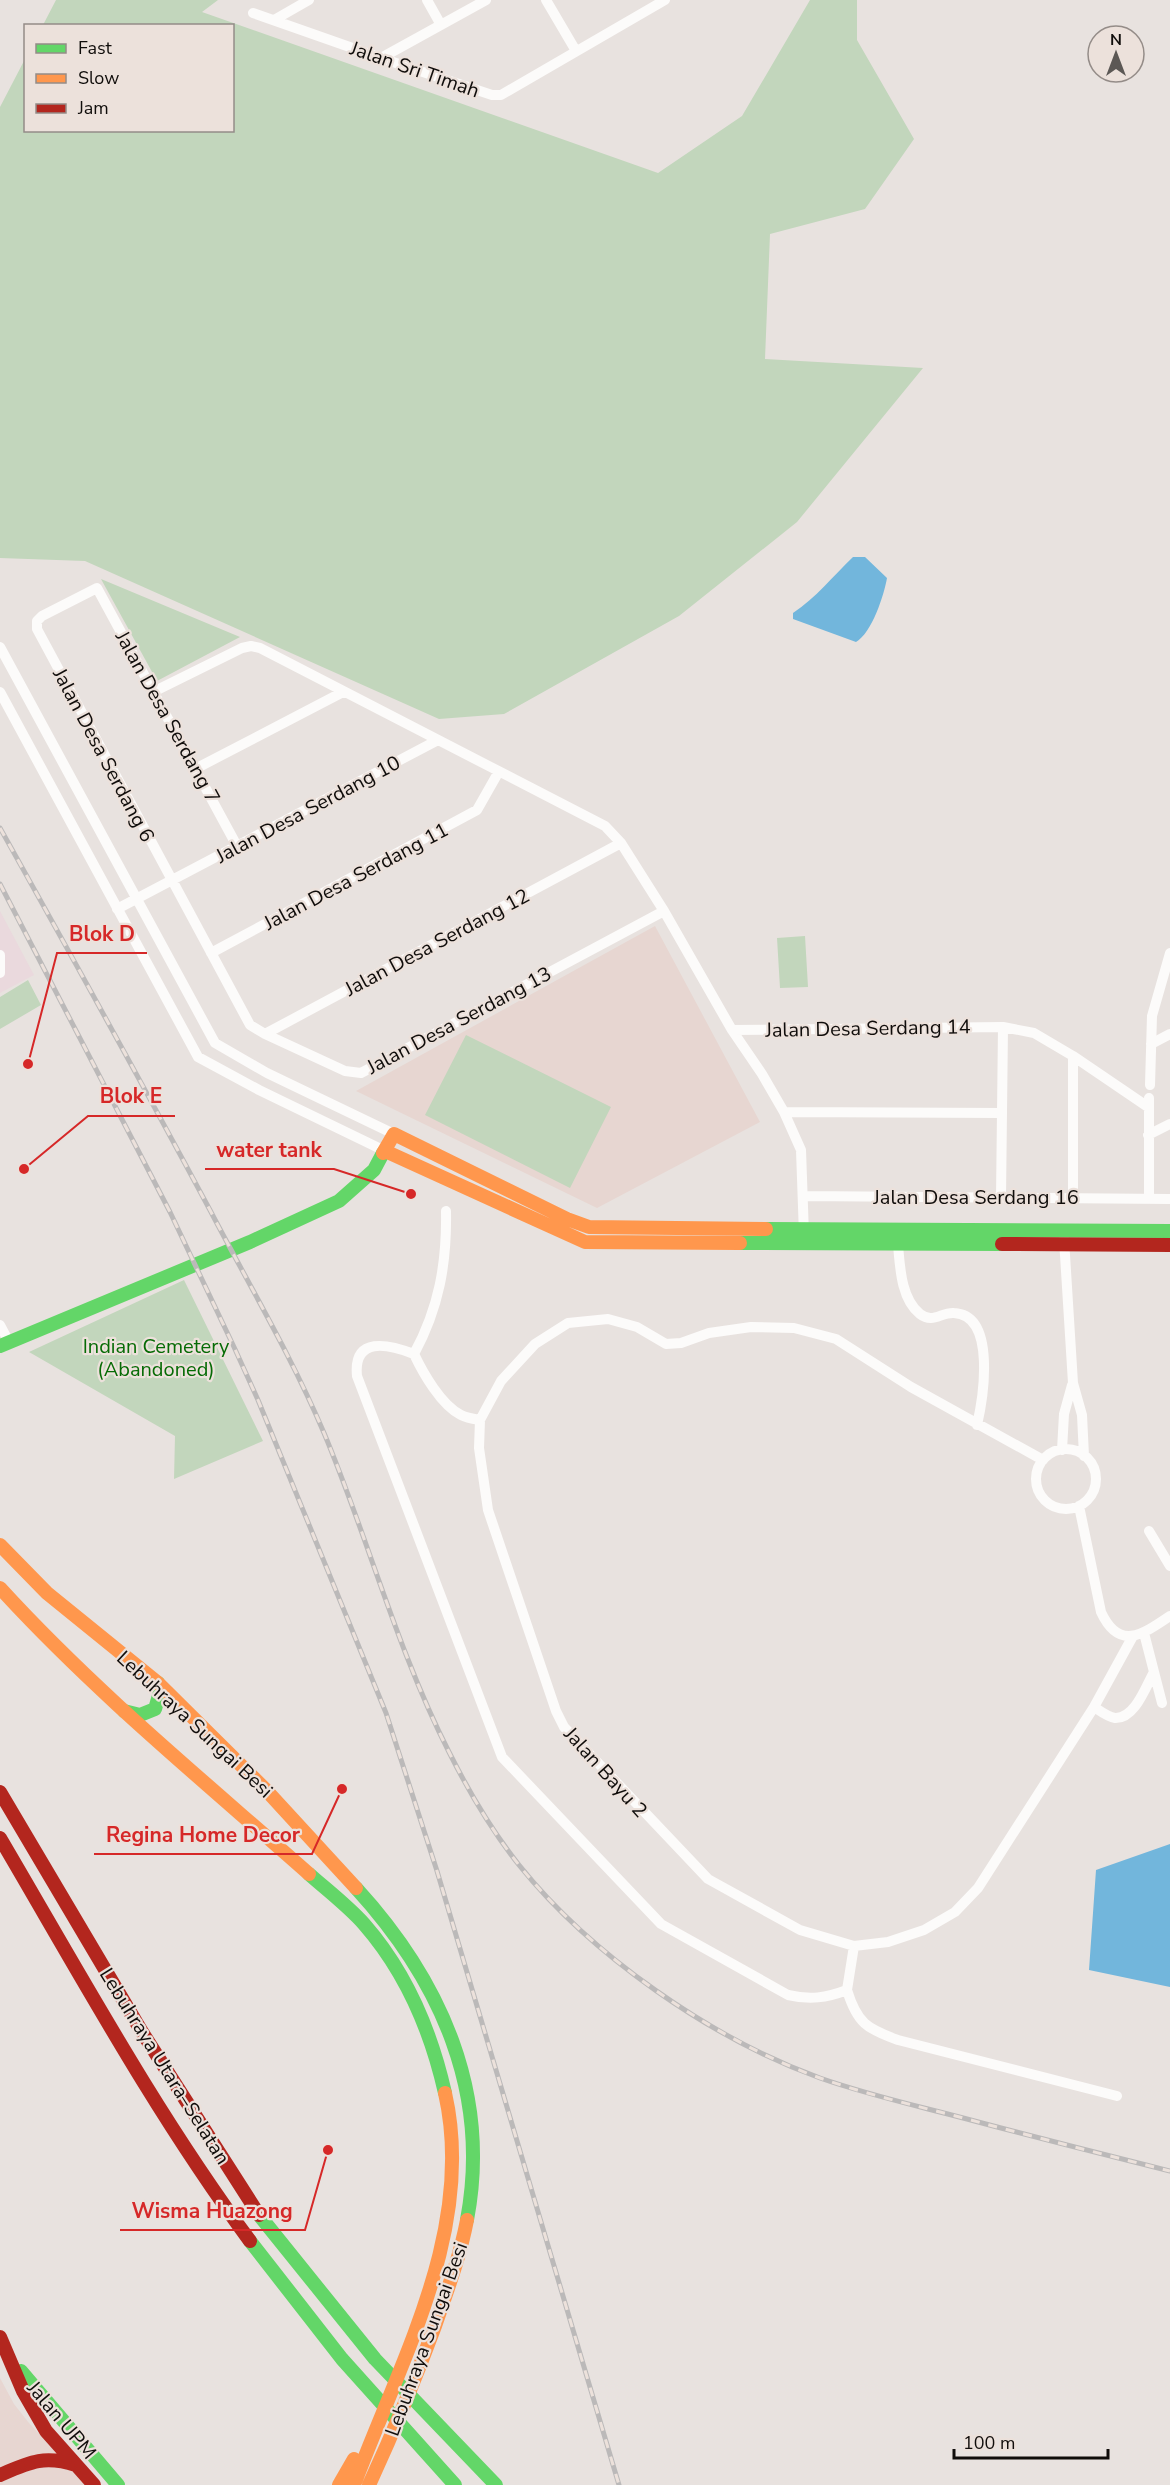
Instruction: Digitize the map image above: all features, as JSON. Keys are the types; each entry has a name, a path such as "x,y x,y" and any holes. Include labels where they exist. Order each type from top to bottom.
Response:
{"main road":[{"path":"5,1344 250,1242 339,1201 375,1170 394,1134 567,1219 590,1227 804,1229 1170,1245"},
{"path":"386,1151 585,1242 898,1245 1064,1239 1170,1231"},
{"name":"Lebuhraya Sungai Besi","path":"0,1545 47,1593 158,1683 266,1790 380,1914 426,1981 454,2042 467,2087 473,2128 473,2187 460,2256 425,2353 369,2485"},
{"name":"Lebuhraya Sungai Besi","path":"0,1588 26,1618 124,1711 365,1926 411,1992 428,2030 441,2066 450,2106 453,2146 452,2183 447,2218 436,2270 354,2485"},
{"path":"124,1711 140,1715 155,1709 160,1692 158,1683"},
{"name":"Lebuhraya Utara–Selatan","path":"0,1792 142,2032 262,2220 375,2359 496,2485"},
{"name":"Lebuhraya Utara–Selatan","path":"0,1838 174,2131 244,2234 398,2423 455,2485"},
{"name":"Jalan UPM","path":"0,2337 23,2391 46,2431 94,2485"},
{"name":"Jalan UPM","path":"8,2354 118,2485"},
{"path":"339,2485 374,2430"},
{"path":"0,2475 37,2458 56,2458 76,2465"}],"street":[{"path":"274,20 309,0"},
{"path":"427,0 441,25"},
{"path":"381,58 486,0"},
{"path":"546,0 576,51"},
{"name":"Jalan Sri Timah","path":"253,13 492,95 501,95 658,2"},
{"name":"Jalan Desa Serdang 7","path":"37,629 37,621 42,616 97,588 197,768 237,846"},
{"name":"Jalan Desa Serdang 6","path":"37,629 175,879 250,1025"},
{"path":"155,691 242,648 251,646 260,648 604,826 621,843 664,911 732,1030 784,1112 801,1150 804,1244"},
{"path":"0,647 215,1043 267,1073 394,1134"},
{"path":"0,692 198,1057 259,1090 386,1151"},
{"path":"197,768 343,692"},
{"name":"Jalan Desa Serdang 10","path":"117,909 438,740"},
{"name":"Jalan Desa Serdang 11","path":"211,953 477,810 498,773"},
{"name":"Jalan Desa Serdang 12","path":"265,1034 621,843"},
{"name":"Jalan Desa Serdang 13","path":"250,1025 345,1071 361,1072 664,911"},
{"path":"1150,1085 1152,1016 1170,953"},
{"path":"0,955 1,973"},
{"path":"1001,1197 1003,1027"},
{"name":"Jalan Desa Serdang 14","path":"732,1030 1003,1027 1034,1033 1148,1102 1148,1135"},
{"path":"1151,1044 1170,1034"},
{"path":"1073,1056 1073,1198"},
{"path":"784,1112 1002,1113"},
{"path":"1149,1198 1148,1135 1170,1124"},
{"name":"Jalan Desa Serdang 16","path":"803,1196 1170,1199"},
{"path":"414,1354 429,1326 441,1283 445,1254 446,1211"},
{"path":"1064,1239 1073,1383 1082,1415 1084,1456"},
{"path":"898,1245 903,1282 909,1299 918,1313 937,1319 943,1314 962,1314 971,1320 979,1333 985,1372 977,1425"},
{"path":"846,1990 828,1997 807,1999 788,1995 661,1924 502,1757 357,1376 358,1355 366,1349 378,1346 398,1348 414,1354 423,1374 442,1398 460,1415 480,1420 501,1381 535,1344 568,1323 608,1319 637,1327 666,1344 681,1343 709,1333 751,1327 795,1328 836,1339 910,1387 1043,1460"},
{"path":"0,1325 5,1344"},
{"path":"1062,1450 1064,1414 1073,1383"},
{"name":"Jalan Bayu 2","path":"480,1420 481,1469 488,1510 564,1727 708,1879 800,1930 854,1946"},
{"path":"1062,1450 1077,1452 1084,1456 1094,1469 1095,1486 1087,1501 1079,1506 1064,1509 1049,1503 1042,1497 1036,1479 1043,1460 1062,1450"},
{"path":"1079,1506 1101,1612 1108,1628 1119,1634 1139,1635"},
{"path":"1149,1531 1170,1566"},
{"path":"1117,2097 898,2040 876,2032 861,2022 846,1990 854,1946 888,1942 924,1930 955,1912 978,1888 1139,1635 1170,1616"},
{"path":"1139,1635 1154,1672 1162,1703"},
{"path":"1094,1707 1113,1718 1122,1717 1132,1711 1154,1672"}],"shaded area":[{"path":"0,911 34,975 0,993"},
{"path":"655,926 760,1122 597,1208 356,1091"},
{"path":"0,2378 14,2404 29,2423 87,2485 0,2485"}],"green space":[{"path":"56,0 218,0 202,12 658,173 742,116 810,0 857,0 857,40 914,139 865,209 770,234 765,359 923,368 797,522 679,616 504,714 439,719 85,561 0,558 0,107 24,61 24,132 234,132 234,24 44,24"},
{"path":"101,579 240,637 157,681"},
{"path":"805,936 808,987 780,988 777,938"},
{"path":"28,980 41,1005 0,1029 0,997"},
{"path":"466,1035 611,1107 570,1188 425,1115"},
{"name":"Indian Cemetery (Abandoned)","path":"184,1280 263,1441 174,1479 175,1436 29,1352"}],"water":[{"path":"853,557 865,557 887,578 876,613 862,637 856,642 793,619 793,613 817,594"},
{"path":"1170,1844 1170,1987 1089,1970 1096,1870"}],"railway":[{"path":"0,828 270,1321 324,1433 398,1634 431,1713 473,1796 499,1839 519,1865 581,1931 617,1962 696,2017 779,2061 820,2078 875,2095 1170,2171"},
{"path":"0,884 170,1212 234,1347 258,1400 386,1713 437,1871 619,2485"}],"traffic: fast":[{"path":"0,1346 250,1242 339,1201 374,1170 383,1153"},
{"path":"766,1229 1170,1231"},
{"path":"740,1243 1002,1244"},
{"path":"124,1711 140,1715 155,1709 160,1692 158,1683"},
{"path":"309,1874 358,1917 392,1962 415,2003 424,2025 445,2093"},
{"path":"356,1888 413,1961 435,2000 452,2041 465,2084 472,2128 473,2173 467,2220"},
{"path":"259,2215 375,2359 496,2485"},
{"path":"250,2241 342,2359 455,2485"},
{"path":"21,2371 118,2485"}],"traffic: slow":[{"path":"383,1153 394,1134 567,1219 589,1227 766,1229"},
{"path":"385,1151 585,1242 740,1243"},
{"path":"0,1545 47,1593 158,1683 266,1790 356,1888"},
{"path":"0,1588 112,1700 309,1874"},
{"path":"354,2485 411,2342 442,2244 450,2194 452,2144 445,2093"},
{"path":"369,2485 404,2406 435,2326 457,2261 467,2220"},
{"path":"339,2485 354,2459"}],"traffic: jam":[{"path":"1002,1244 1170,1245"},
{"path":"0,1792 142,2032 259,2215"},
{"path":"0,1838 151,2094 250,2241"},
{"path":"0,2337 23,2391 46,2431 94,2485"},
{"path":"0,2475 37,2461 46,2460 76,2465"}],"place":[{"name":"Blok D","path":"28,1064"},
{"name":"Blok E","path":"24,1169"},
{"name":"water tank","path":"411,1194"},
{"name":"Regina Home Decor","path":"342,1789"},
{"name":"Wisma Huazong","path":"328,2150"}]}
